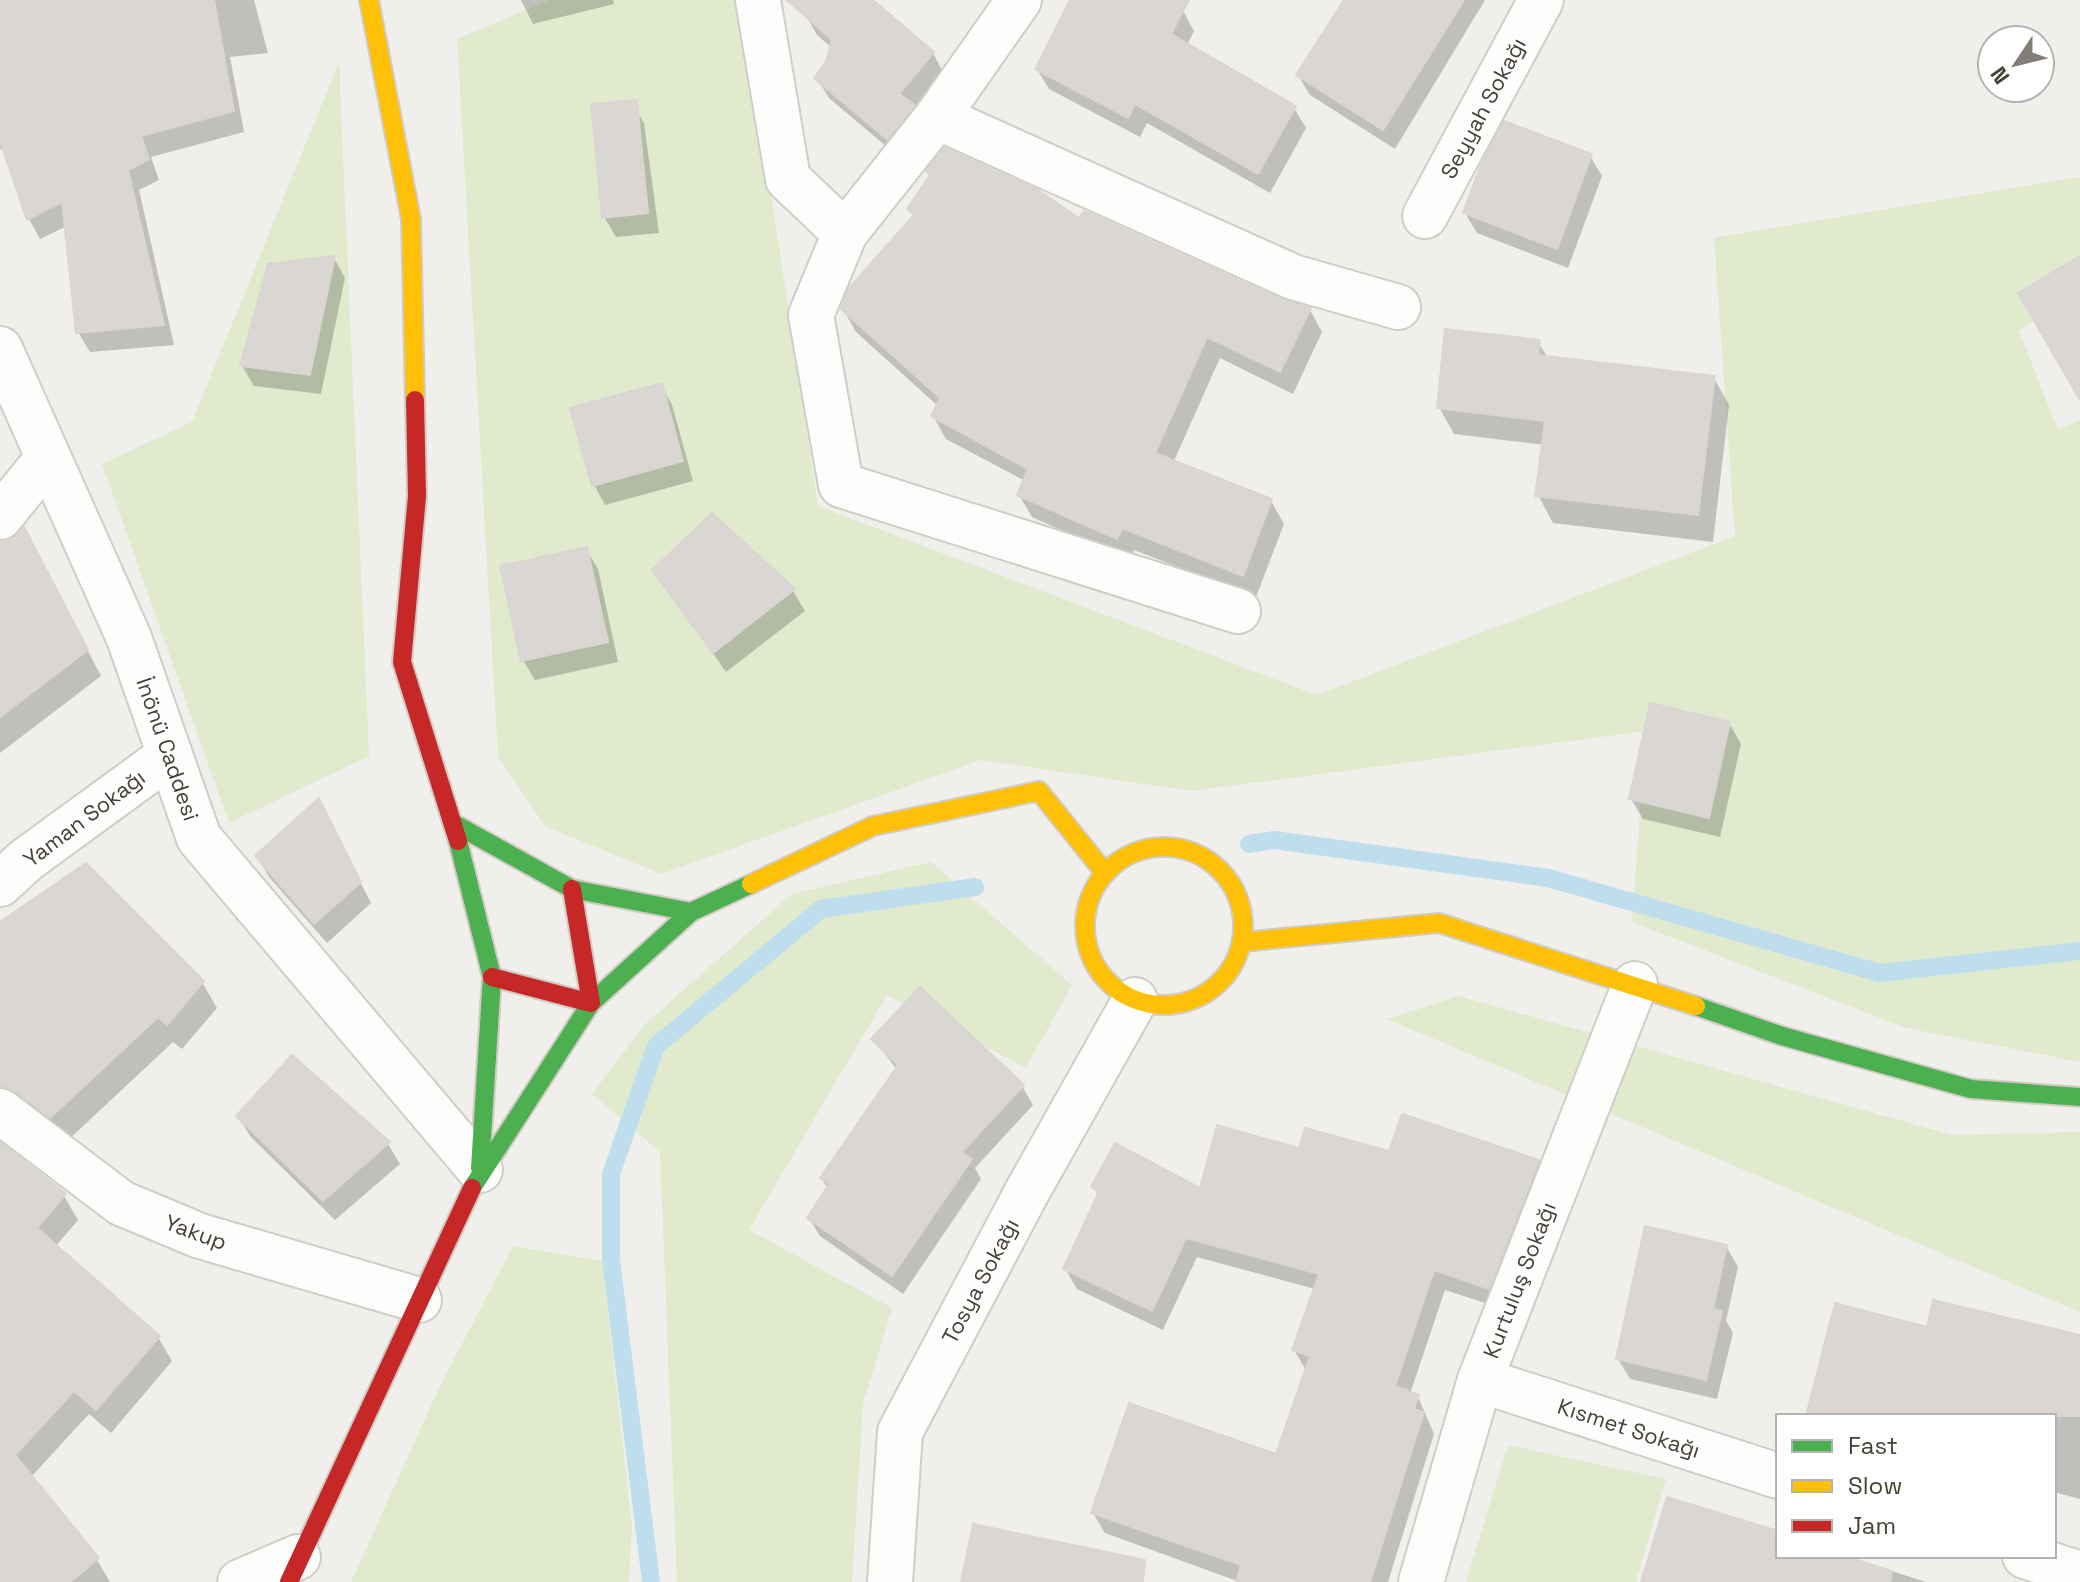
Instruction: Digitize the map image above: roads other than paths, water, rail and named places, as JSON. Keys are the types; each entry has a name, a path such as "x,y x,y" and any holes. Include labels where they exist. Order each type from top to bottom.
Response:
{"street":[{"path":"369,0 411,219 417,496 402,662 453,823 492,977 480,1170"},
{"path":"758,0 788,179 845,233"},
{"path":"1019,0 937,117 845,233 811,315 841,485 1238,611"},
{"name":"Seyyah Sokağı","path":"1425,216 1541,0"},
{"path":"937,117 1293,277 1398,307"},
{"name":"İnönü Caddesi","path":"0,349 129,638 199,838 480,1170"},
{"path":"0,517 48,458"},
{"name":"Yaman Sokağı","path":"0,884 26,860 170,755"},
{"path":"240,1582 293,1570 480,1170 591,1003 691,912 873,826 1039,791 1105,873"},
{"path":"453,823 572,889 691,912"},
{"path":"1149,847 1175,847 1200,855 1220,870 1235,891 1244,915 1242,942 1235,963 1221,982 1181,1004 1158,1005 1135,1000 1114,987 1097,968 1087,944 1085,919 1091,895 1105,873 1125,857 1149,847"},
{"path":"572,889 591,1003"},
{"path":"1242,942 1439,923 1635,984 1782,1036 1971,1089 2080,1097"},
{"path":"492,977 591,1003"},
{"name":"Kurtuluş Sokağı","path":"1421,1582 1480,1380 1635,984"},
{"name":"Tosya Sokağı","path":"890,1582 900,1432 1028,1190 1135,1000"},
{"name":"Yakup","path":"0,1111 121,1203 200,1236 419,1300"},
{"name":"Kısmet Sokağı","path":"1480,1380 1776,1475"},
{"path":"2031,1558 2080,1574"}],"waterway":[{"path":"1249,844 1274,840 1548,878 1880,973 2080,951"},
{"path":"651,1582 611,1260 611,1174 656,1046 821,909 975,887"}]}
